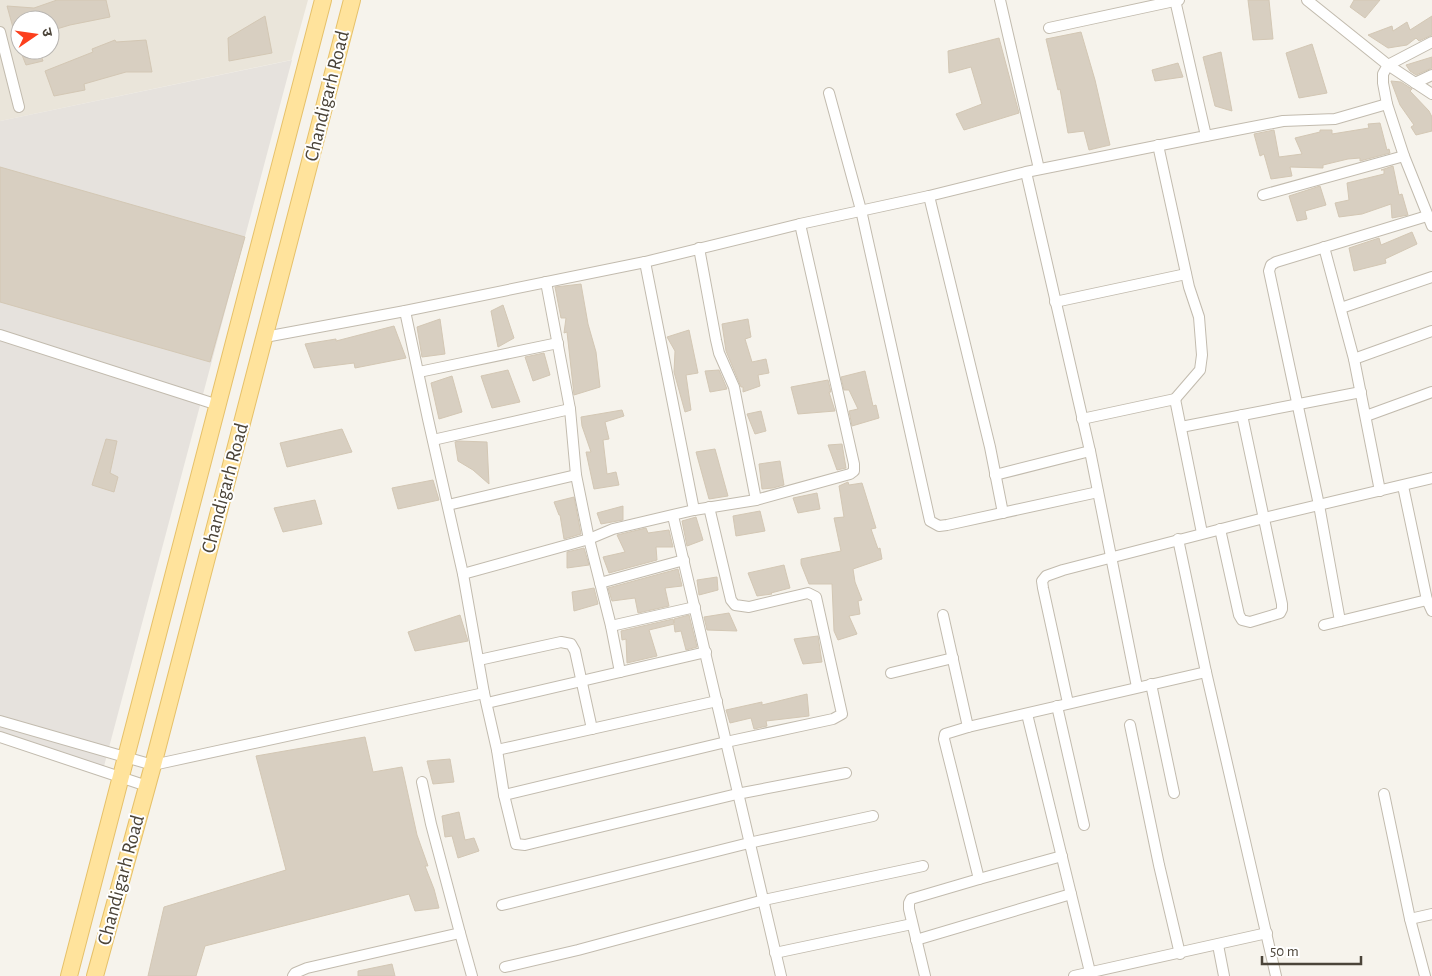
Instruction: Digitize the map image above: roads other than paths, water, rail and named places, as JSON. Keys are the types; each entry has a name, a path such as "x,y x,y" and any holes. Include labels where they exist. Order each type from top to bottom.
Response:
{"main road":[{"name":"Chandigarh Road","path":"70,976 323,0"},
{"name":"Chandigarh Road","path":"95,976 153,765 352,0"}],"street":[{"path":"1000,0 1039,169"},
{"path":"1049,28 1176,0 1206,136"},
{"path":"1307,0 1388,65 1432,94"},
{"path":"0,32 19,107"},
{"path":"1340,621 1319,505 1269,271 1271,265 1276,262 1324,247 1430,221 1404,156 1387,104 1383,74 1388,65 1432,42"},
{"path":"1415,83 1432,75"},
{"path":"829,93 861,210 928,516 934,525 939,526 1004,513 1098,492"},
{"path":"265,336 405,311 645,262 1039,169 1283,121 1335,119 1387,104"},
{"path":"1082,419 1175,399 1196,376 1202,363 1199,317 1186,274 1158,145"},
{"path":"1263,195 1404,156"},
{"path":"1026,172 1090,451 1136,687"},
{"path":"929,196 1004,513"},
{"path":"464,574 589,539 613,529 694,510 756,500 845,476 854,470 800,224"},
{"path":"1324,247 1354,358 1380,491"},
{"path":"699,248 716,340 719,353 734,387 756,500"},
{"path":"645,262 694,510"},
{"path":"1055,302 1186,274"},
{"path":"1341,308 1432,276"},
{"path":"546,282 570,409 576,475 620,672"},
{"path":"405,311 432,440 464,574 485,698 516,844 521,845 737,794 846,773"},
{"path":"1354,358 1432,331"},
{"path":"0,335 218,405"},
{"path":"419,372 558,343"},
{"path":"1181,427 1361,392"},
{"path":"1366,416 1432,392"},
{"path":"1175,399 1202,533"},
{"path":"432,440 570,409"},
{"path":"1220,529 1239,615 1242,620 1250,622 1280,613 1282,609 1242,415"},
{"path":"995,475 1090,451"},
{"path":"448,505 576,475"},
{"path":"1068,703 1042,581 1046,576 1178,539 1432,478"},
{"path":"1404,486 1427,600 1432,611"},
{"path":"504,794 833,719 842,714 816,597 808,593 749,607 735,605 731,600 709,508"},
{"path":"673,516 781,976"},
{"path":"1178,539 1206,672 1276,976"},
{"path":"600,583 684,560"},
{"path":"1324,625 1427,600"},
{"path":"611,626 695,607"},
{"path":"943,615 968,727"},
{"path":"479,660 561,642 571,644 575,652 592,729"},
{"path":"0,721 153,765 485,698 582,682 706,652"},
{"path":"891,673 953,658"},
{"path":"978,880 944,739 945,734 1068,703 1206,672"},
{"path":"1150,684 1174,793"},
{"path":"497,750 717,701"},
{"path":"1056,706 1084,825"},
{"path":"1027,714 1090,972"},
{"path":"1130,725 1159,865 1180,954"},
{"path":"0,737 122,776 147,786"},
{"path":"422,782 431,824 472,976"},
{"path":"1384,794 1410,919 1426,969"},
{"path":"502,905 749,843 873,816"},
{"path":"925,976 912,924 909,903 911,899 1062,856"},
{"path":"505,967 578,950 764,900 923,866"},
{"path":"916,940 1071,894"},
{"path":"1410,919 1432,914"},
{"path":"775,953 912,924"},
{"path":"293,976 295,973 307,968 460,932"},
{"path":"1074,976 1180,954 1267,933"},
{"path":"1218,945 1224,976"}]}
